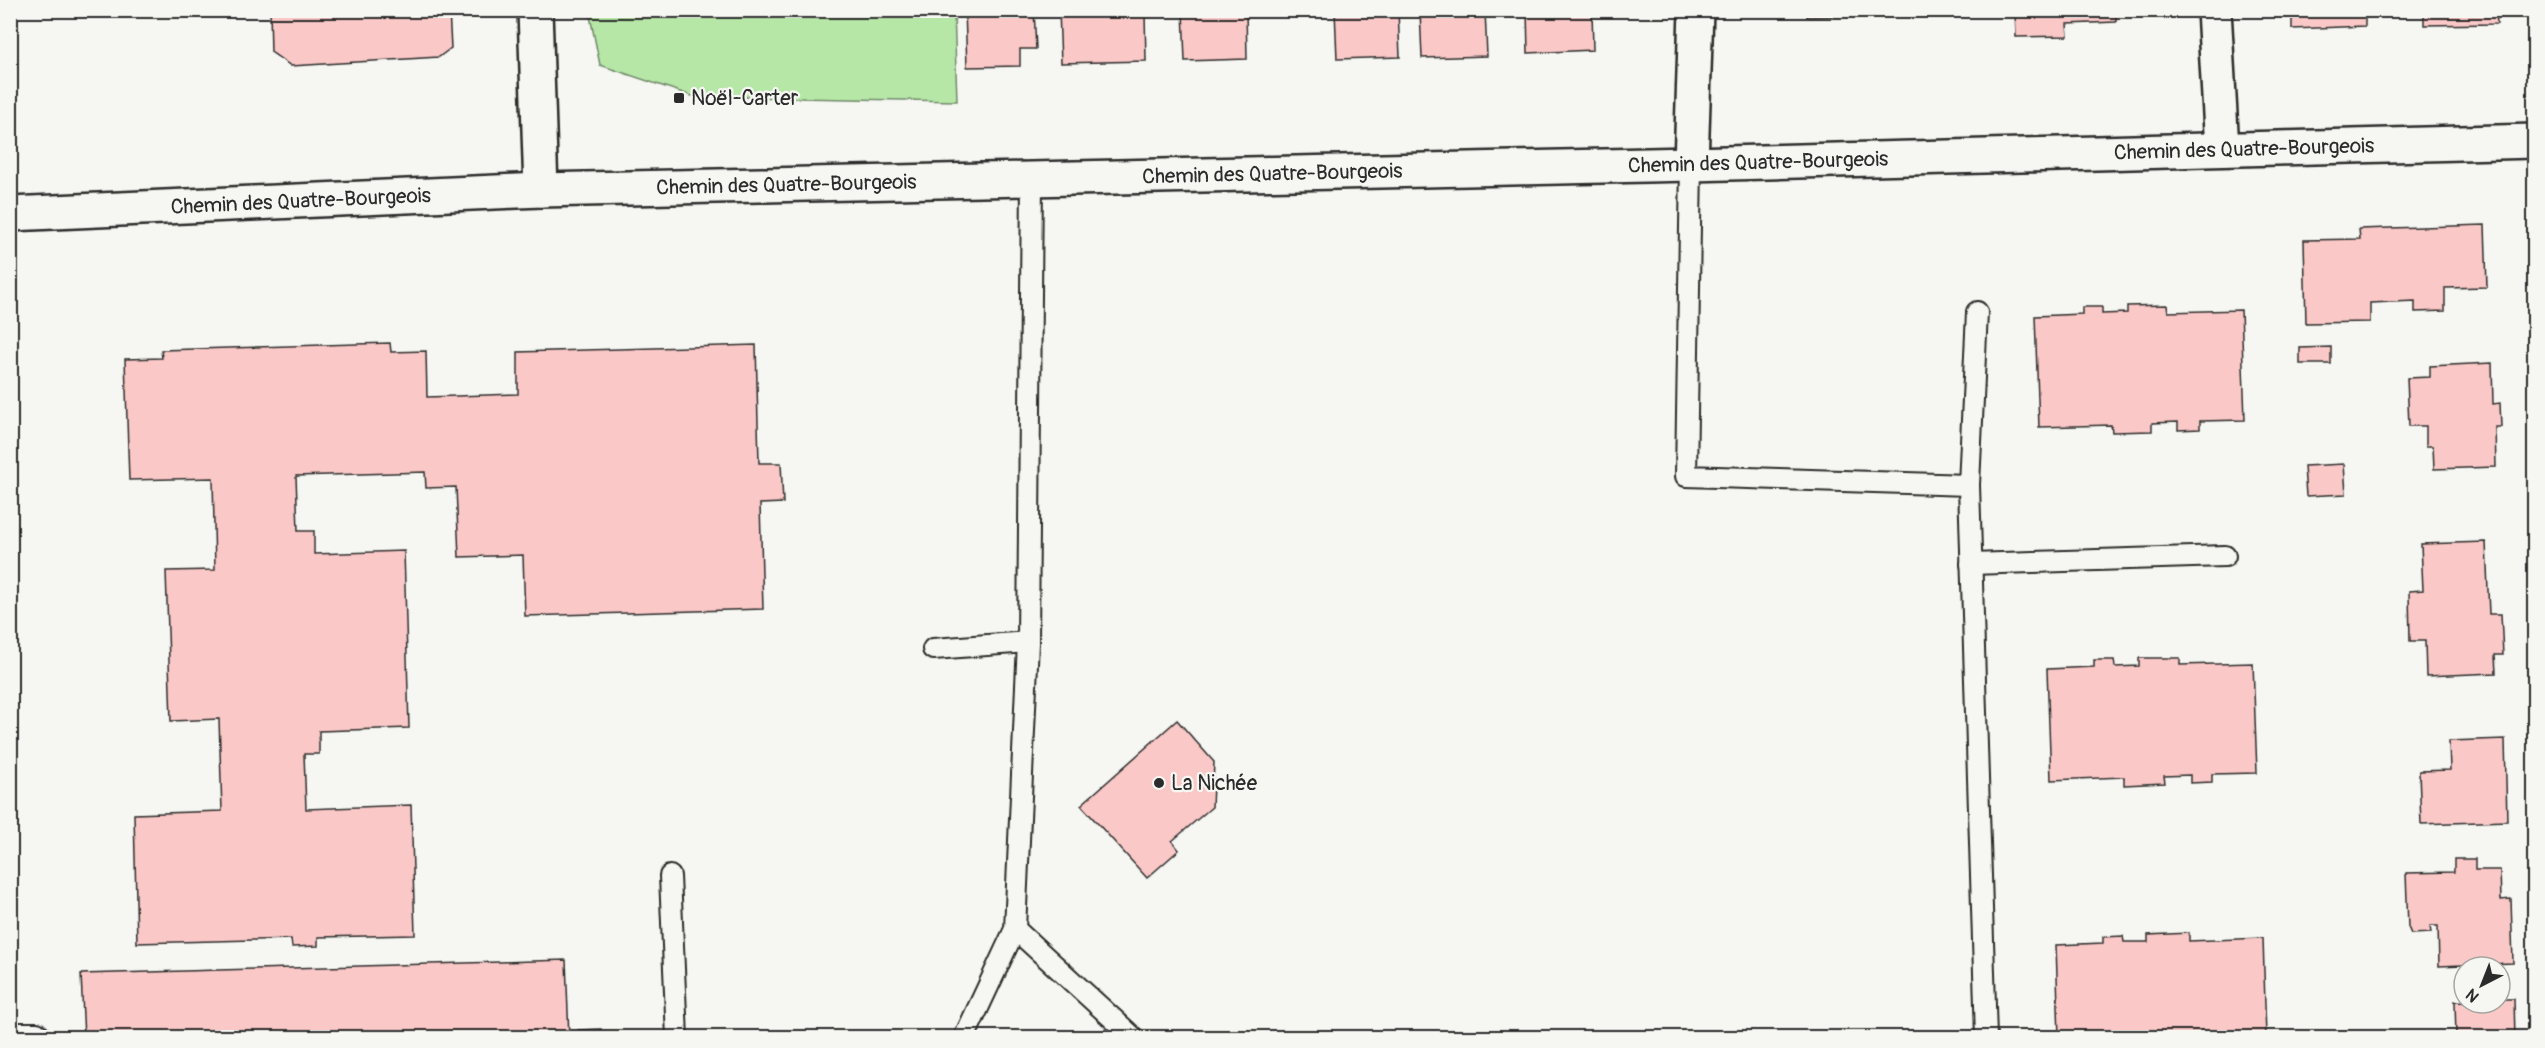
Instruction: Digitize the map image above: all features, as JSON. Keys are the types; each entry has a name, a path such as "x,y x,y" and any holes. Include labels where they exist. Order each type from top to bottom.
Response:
{"main road":[{"path":"534,10 541,190"},
{"path":"1691,164 1696,10"},
{"path":"2214,10 2222,149"},
{"name":"Chemin des Quatre-Bourgeois","path":"10,214 541,190 1691,164 2535,141"}],"lane":[{"path":"1691,164 1686,476 1969,484"},
{"path":"964,1038 1015,929 1028,642 1032,179"},
{"path":"1977,312 1969,484 1986,1038"},
{"path":"1971,564 2226,556"},
{"path":"933,649 1028,642"},
{"path":"670,876 677,1038"},
{"path":"1015,929 1134,1038"},
{"path":"10,1034 37,1033 42,1038"}],"green space":[{"path":"589,11 954,11 957,101 692,96 600,65"}],"building":[{"path":"270,10 449,10 451,48 439,57 291,66 271,52"},
{"path":"965,10 1034,10 1036,49 1020,49 1020,66 967,67"},
{"path":"1059,10 1129,10 1130,15 1145,14 1146,61 1061,63"},
{"path":"1183,10 1246,10 1247,59 1185,61"},
{"path":"1335,10 1398,10 1400,57 1337,59"},
{"path":"1420,10 1485,10 1487,56 1422,58"},
{"path":"1527,10 1592,10 1593,50 1528,53"},
{"path":"1807,10 1866,10 1866,15 1807,17"},
{"path":"2015,10 2116,10 2116,22 2067,24 2068,36 2016,37"},
{"path":"2292,10 2365,10 2365,26 2292,29"},
{"path":"2424,10 2496,10 2497,24 2424,25"},
{"path":"2523,10 2534,10 2534,15 2523,16"},
{"path":"2485,225 2487,287 2445,288 2445,311 2415,312 2415,301 2370,303 2370,322 2306,323 2304,240 2360,239 2359,229"},
{"path":"2167,305 2168,312 2241,310 2245,420 2200,421 2200,429 2178,430 2178,422 2152,423 2152,431 2112,432 2111,425 2039,427 2035,316 2082,314 2082,307 2102,307 2102,314 2127,313 2127,306"},
{"path":"390,343 391,352 426,351 427,397 518,394 518,352 756,345 759,463 781,463 783,503 760,504 763,609 525,616 523,555 459,557 456,487 426,488 425,472 296,476 298,531 314,531 314,554 404,551 409,728 319,731 319,754 304,754 306,809 411,805 415,935 318,937 318,946 292,947 291,939 137,943 134,814 222,811 219,719 171,721 166,571 215,570 213,478 129,480 125,359 162,358 161,350"},
{"path":"2331,347 2331,364 2300,364 2300,348"},
{"path":"2492,363 2493,404 2500,403 2501,427 2495,427 2496,467 2434,469 2433,446 2426,446 2426,426 2409,426 2407,378 2430,377 2430,366"},
{"path":"2344,464 2346,494 2306,496 2304,466"},
{"path":"2486,542 2489,614 2501,614 2503,655 2495,655 2496,673 2426,676 2425,641 2410,641 2409,591 2423,590 2421,544"},
{"path":"2139,658 2180,658 2180,665 2253,663 2257,773 2212,774 2212,782 2190,783 2190,775 2164,776 2165,783 2124,785 2124,777 2051,780 2047,669 2094,667 2094,660 2114,660 2115,667 2139,666"},
{"name":"La Nichée","path":"1177,720 1214,762 1212,807 1172,841 1179,850 1147,878 1081,805"},
{"path":"2505,739 2507,821 2421,824 2419,771 2450,770 2449,741"},
{"path":"2454,859 2475,859 2475,870 2500,870 2501,900 2511,899 2513,963 2512,955 2452,955 2452,965 2439,966 2438,926 2430,926 2431,933 2411,934 2408,927 2406,873 2454,872"},
{"path":"2189,933 2189,941 2263,938 2266,1038 2059,1038 2056,945 2103,943 2103,937 2123,936 2124,942 2148,942 2148,935"},
{"path":"566,960 569,1038 84,1038 81,974"},
{"path":"2512,999 2514,999 2515,1038 2456,1038 2455,1015 2512,1015"},
{"path":"601,1029 602,1038 578,1038 578,1030"}],"place":[{"name":"Noël-Carter","path":"679,98"},
{"name":"La Nichée","path":"1159,783"}]}
